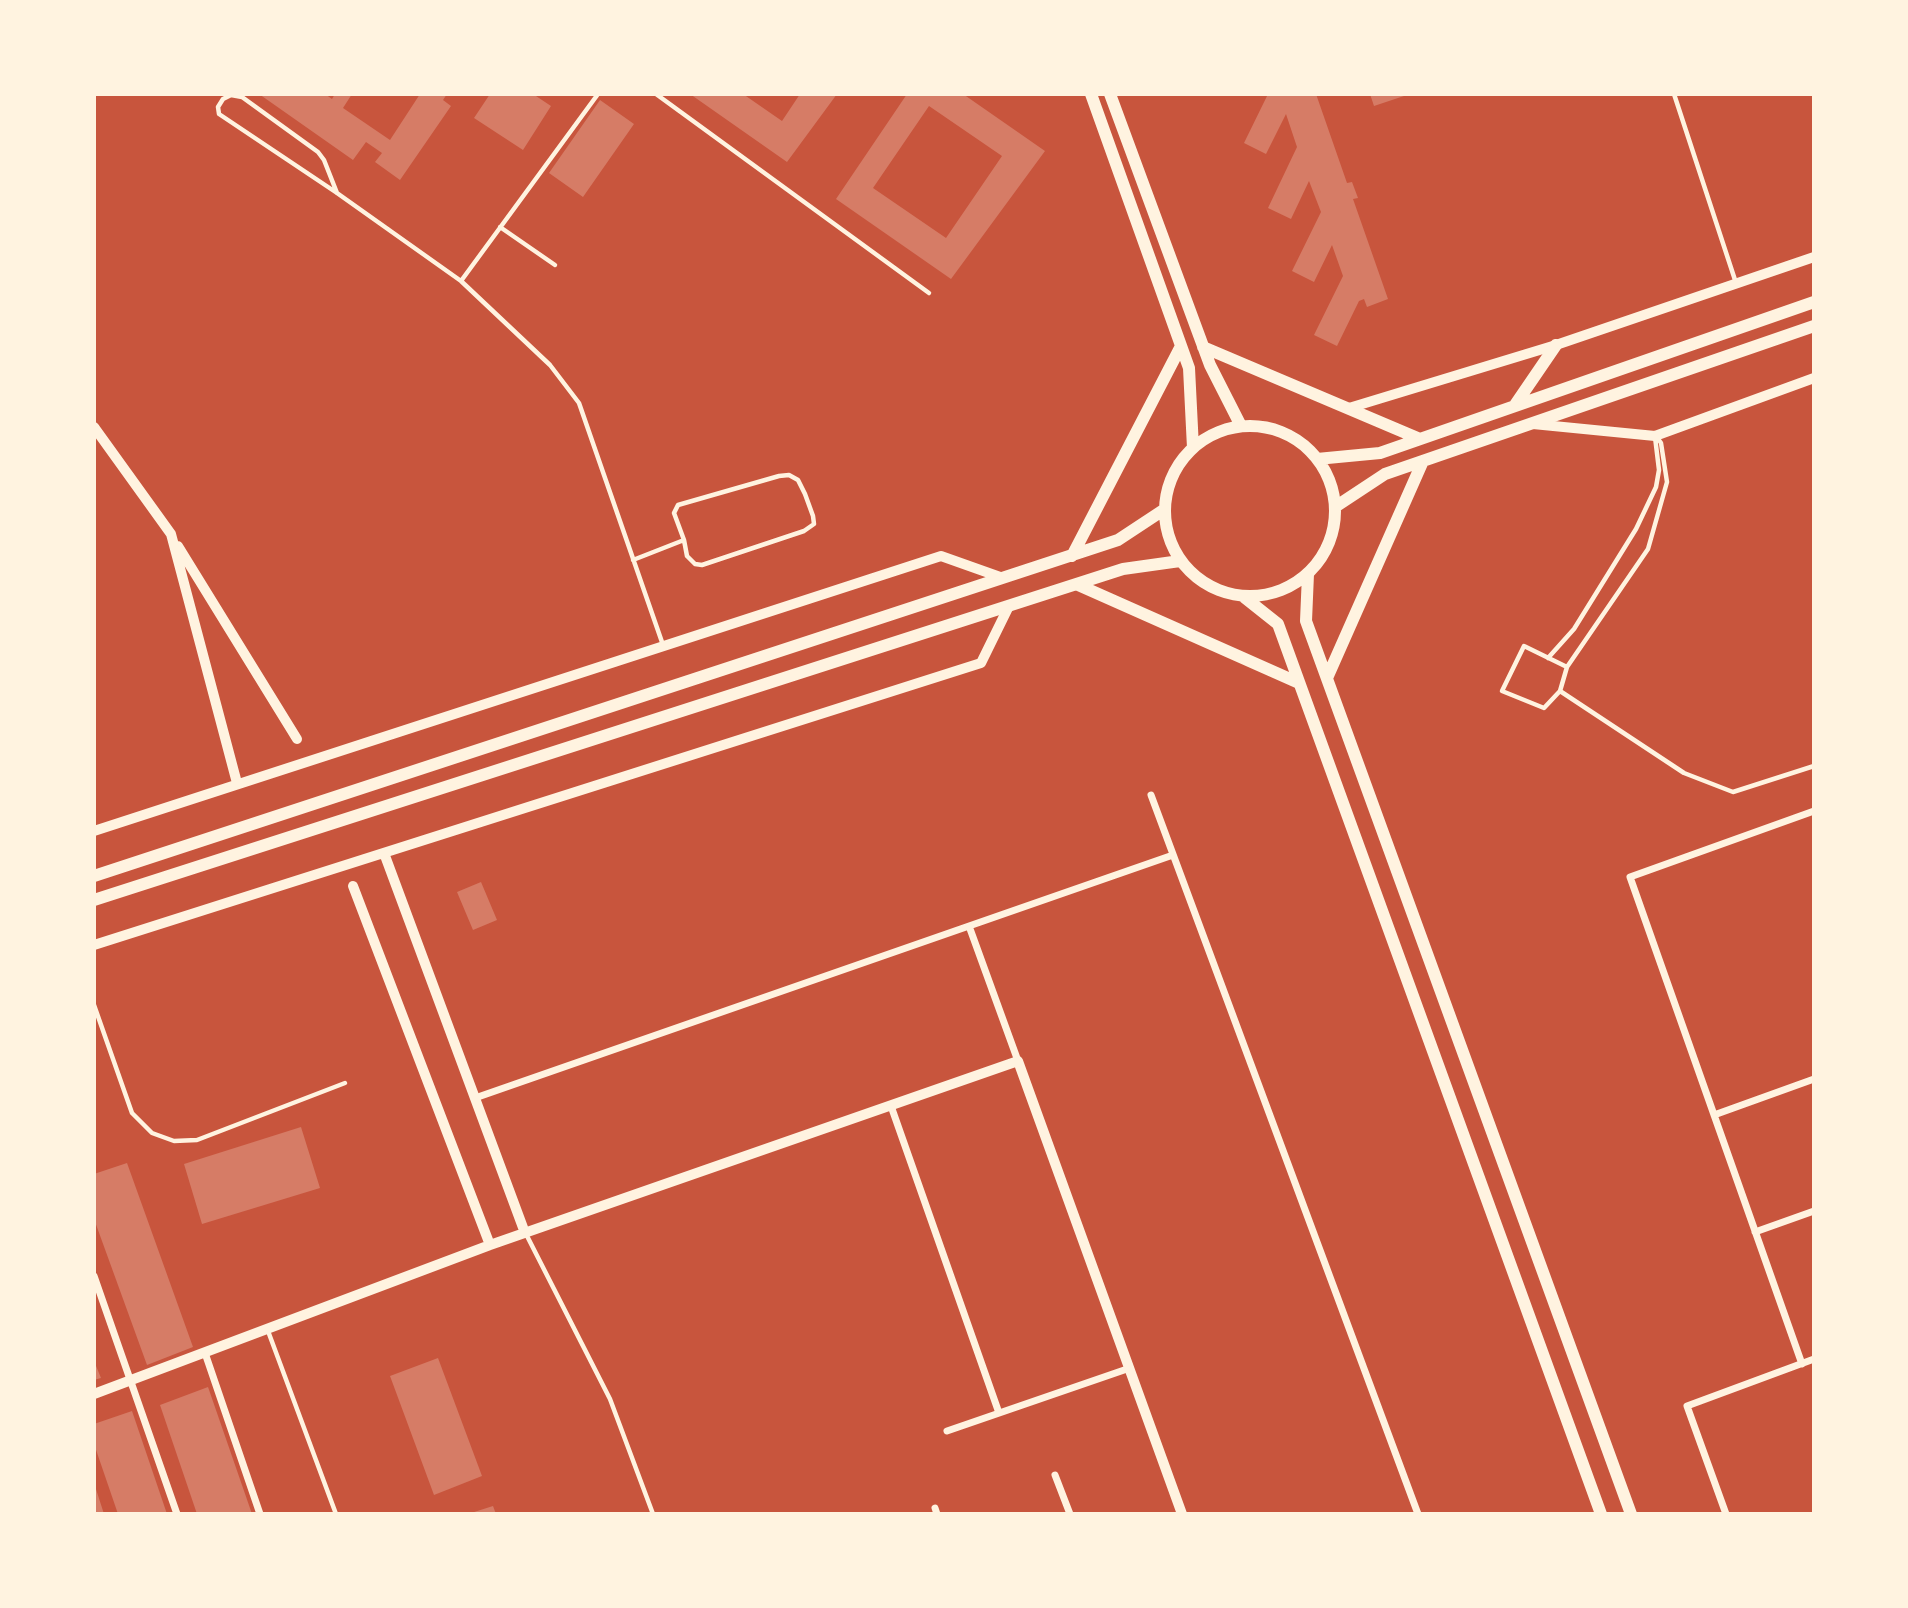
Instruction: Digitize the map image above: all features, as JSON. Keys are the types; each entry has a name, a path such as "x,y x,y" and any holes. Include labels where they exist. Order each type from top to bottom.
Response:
{"main road":[{"path":"1091,94 1189,368 1193,448"},
{"path":"1110,94 1210,365 1241,426"},
{"path":"1317,459 1380,453 1814,302"},
{"path":"1335,507 1385,474 1814,326"},
{"path":"1515,406 1556,345"},
{"path":"1072,556 1181,346"},
{"path":"1203,346 1420,439"},
{"path":"1266,427 1290,436 1305,446 1317,459 1324,468 1333,491 1334,520 1330,541 1308,574 1298,582 1262,596 1244,597 1232,595 1198,580 1180,561 1167,531 1166,496 1178,466 1193,448 1204,439 1231,428 1266,427"},
{"path":"1327,678 1423,461"},
{"path":"94,876 1072,556 1118,540 1165,509"},
{"path":"94,900 1123,569 1180,561"},
{"path":"1308,574 1306,621 1631,1514"},
{"path":"1076,584 1299,683"},
{"path":"1244,597 1278,624 1601,1514"}],"street":[{"path":"1349,408 1556,345 1814,257"},
{"path":"1530,424 1655,436 1814,378"},
{"path":"94,427 172,534 297,739"},
{"path":"172,534 237,783"},
{"path":"94,831 941,556 1003,578"},
{"path":"94,945 981,663 1009,606"},
{"path":"1151,795 1418,1514"},
{"path":"1802,1364 1630,877 1814,811"},
{"path":"384,853 525,1233"},
{"path":"475,1098 1174,855"},
{"path":"353,886 490,1245"},
{"path":"969,926 1182,1514"},
{"path":"94,1394 490,1245 1018,1062"},
{"path":"1714,1115 1814,1079"},
{"path":"891,1106 999,1413"},
{"path":"1755,1232 1814,1211"},
{"path":"94,1276 177,1514"},
{"path":"205,1353 260,1514"},
{"path":"1726,1514 1687,1406 1814,1359"},
{"path":"947,1431 1130,1368"},
{"path":"1055,1475 1070,1514"}],"lane":[{"path":"461,281 598,94"},
{"path":"656,94 929,293"},
{"path":"1674,94 1736,283"},
{"path":"337,193 318,152 242,97 231,95 223,99 218,107 219,114 461,281 550,365 579,403 663,646"},
{"path":"500,227 555,265"},
{"path":"1548,658 1574,629 1636,529 1656,487 1659,470 1655,436"},
{"path":"1567,667 1524,646 1502,691 1544,708 1560,691 1567,667 1648,549 1667,482 1661,443 1655,436"},
{"path":"789,475 798,480 813,516 814,524 804,531 702,565 695,564 687,555 684,540 674,513 678,505 779,476 789,475"},
{"path":"633,560 684,540"},
{"path":"1560,691 1684,773 1733,792 1814,766"},
{"path":"94,1005 132,1113 152,1133 174,1141 197,1140 345,1083"},
{"path":"525,1233 610,1399 653,1514"},
{"path":"267,1330 336,1514"}],"building":[{"path":"259,94 325,94 332,99 335,94 352,94 343,108 390,140 420,94 447,94 443,100 451,106 400,180 375,162 382,153 366,142 353,160"},
{"path":"490,94 533,94 551,106 523,150 474,118"},
{"path":"690,94 743,94 782,121 800,94 837,94 787,162"},
{"path":"907,94 963,94 1045,151 951,279 836,199","holes":["929,106 1002,156 946,238 873,188"]},
{"path":"1268,94 1316,94 1347,183 1352,182 1358,198 1353,199 1388,299 1367,307 1364,299 1359,301 1337,346 1314,335 1343,276 1332,245 1314,282 1292,271 1321,212 1309,181 1291,219 1268,208 1297,147 1286,114 1266,154 1244,143"},
{"path":"1370,94 1407,94 1407,95 1374,106"},
{"path":"600,100 634,124 583,197 549,173"},
{"path":"481,882 497,920 473,930 457,892"},
{"path":"301,1127 320,1188 202,1224 184,1164"},
{"path":"127,1163 193,1347 147,1365 94,1219 94,1174"},
{"path":"438,1358 482,1476 434,1495 390,1376"},
{"path":"94,1361 101,1378 94,1380"},
{"path":"208,1387 252,1514 197,1514 160,1405"},
{"path":"132,1411 167,1514 118,1514 94,1444 94,1424"},
{"path":"95,1486 104,1514 94,1514"},
{"path":"493,1506 496,1514 471,1514 471,1513"}]}
